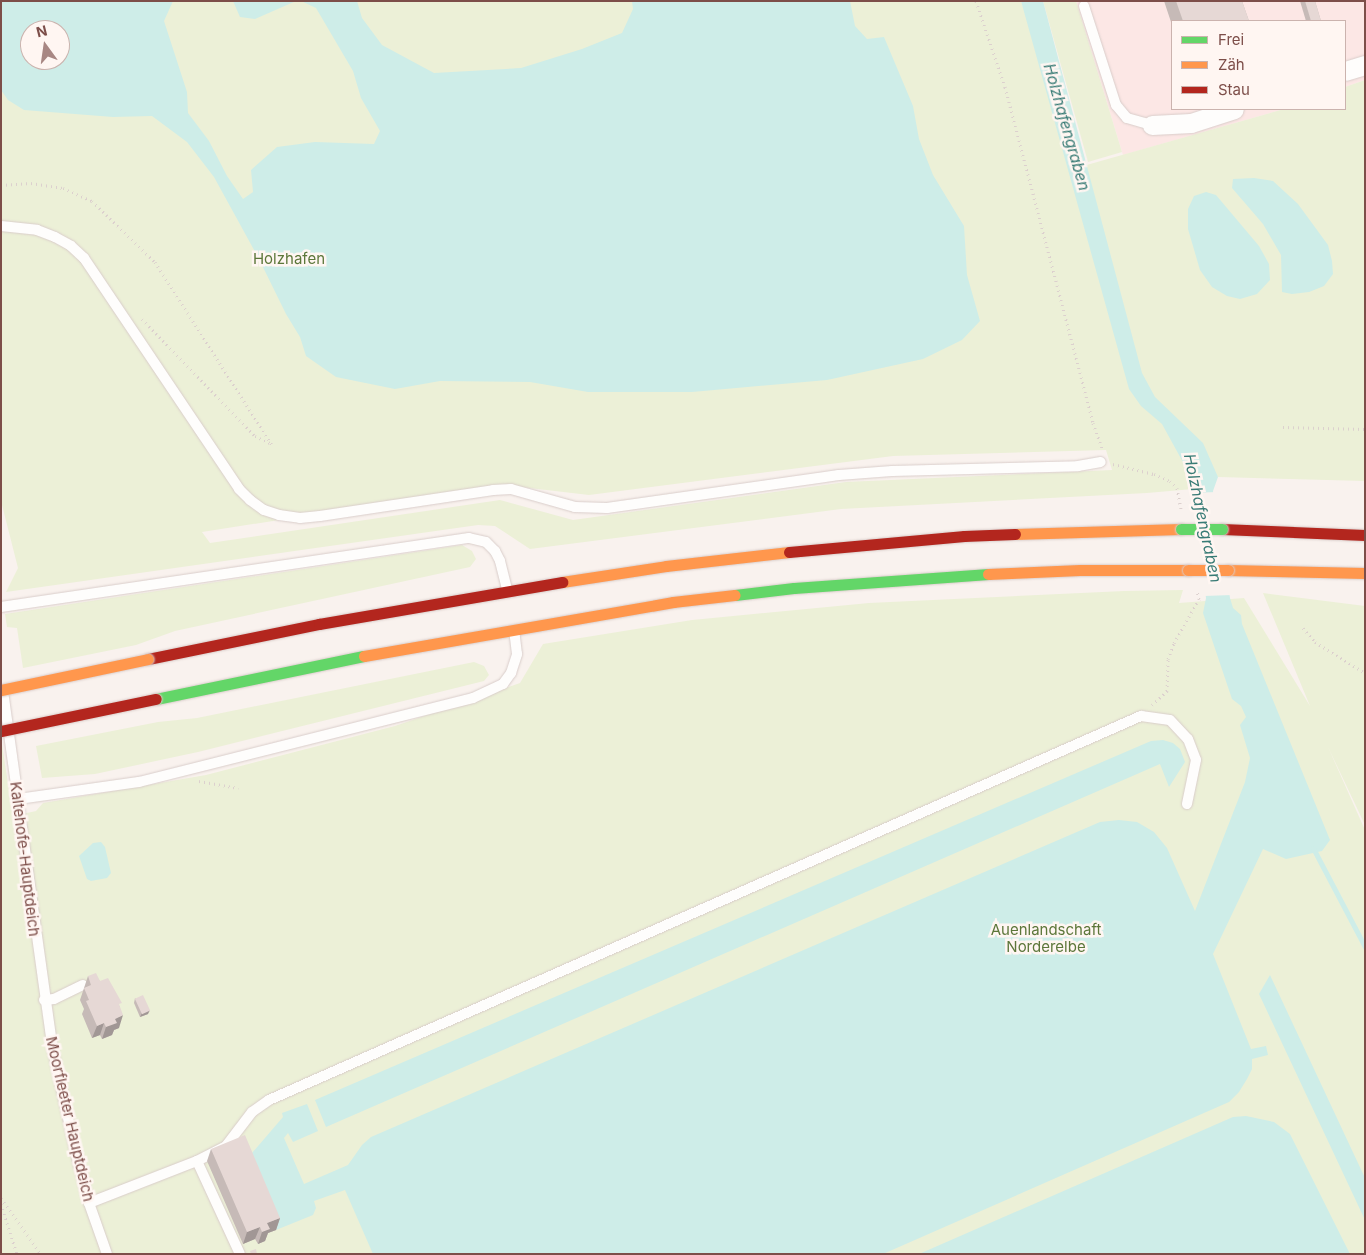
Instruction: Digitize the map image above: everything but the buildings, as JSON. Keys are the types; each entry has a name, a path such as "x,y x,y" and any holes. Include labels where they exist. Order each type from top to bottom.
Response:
{"highway":[{"path":"1,690 319,624 507,591 666,566 796,551 964,536 1181,529 1365,534"},
{"path":"1,731 327,663 673,602 794,588 968,575 1080,570 1228,570 1365,573"}],"street":[{"path":"1346,71 1365,64"},
{"path":"1152,125 1192,123 1231,110"}],"lane":[{"path":"1084,6 1116,105 1127,118 1152,125"},
{"path":"1,226 38,230 71,246 84,258 239,489 264,510 279,515 300,518 320,516 510,489 575,507 607,508 839,475 1078,466 1101,462"},
{"path":"1,607 469,538 486,542 495,551 500,561 507,591"},
{"path":"18,799 139,782 473,698 503,684 511,673 516,654 514,630"},
{"name":"Kaltehofe-Hauptdeich","path":"1,677 41,982"},
{"path":"89,1203 197,1160 226,1146 252,1112 269,1100 1141,716 1170,720 1188,739 1196,760 1187,804"},
{"name":"Moorfleeter Hauptdeich","path":"41,982 63,1100 89,1203 107,1254"},
{"path":"44,1000 54,999 83,985"},
{"path":"197,1160 240,1254"}],"path":[{"path":"976,1 1005,87 1093,423 1104,447 1101,462"},
{"path":"1,185 31,184 63,188 92,201 156,262 272,444 254,436 137,315"},
{"path":"1283,427 1365,429"},
{"path":"1141,716 1167,691 1168,659 1198,596"},
{"path":"1303,628 1315,642 1365,673"},
{"path":"191,770 194,780 238,788"},
{"path":"1,1198 41,1254"},
{"path":"1,1204 17,1254"}],"shaded area":[{"path":"1076,1 1365,1 1365,80 1346,87 1346,20 1171,20 1171,110 1280,110 1123,155"}],"green space":[{"name":"Holzhafen","path":"1,1 1021,1 1048,79 1069,170 1280,110 1346,110 1346,87 1365,80 1365,481 1218,477 1215,473 1185,466 1193,489 841,509 530,549 495,526 478,525 6,592 18,568 1,501","holes":["1106,450 1112,470 846,482 573,520 500,500 210,543 202,532 503,485 589,495 893,456"]},
{"path":"1043,1 1076,1 1122,152 1088,162"},
{"path":"462,545 472,551 476,559 470,567 175,631 136,645 23,668 17,628 7,627 5,614"},
{"name":"Auenlandschaft Norderelbe","path":"1183,590 1179,603 1244,598 1310,706 1263,593 1365,606 1365,825 1328,747 1365,830 1365,1254 1,1254 1,738 13,816 36,811 43,803 206,775 395,726 520,683 543,644 692,620 869,603"},
{"path":"474,662 484,666 489,675 484,681 198,752 95,774 42,778 36,746 158,722 197,718"}],"water":[{"path":"1,1 173,1 164,21 187,92 188,113 209,141 227,176 243,199 253,192 251,170 277,147 315,142 374,144 380,131 361,98 353,71 316,8 301,1 357,1 362,18 382,45 434,73 521,68 582,49 622,33 633,9 632,1 850,1 855,26 867,39 884,37 913,106 919,139 933,175 964,226 967,275 980,321 962,340 923,359 827,380 692,392 588,392 530,382 440,381 395,389 336,377 306,356 300,337 214,177 187,142 152,116 113,117 24,110 8,100 1,90"},
{"path":"233,1 296,1 255,19 240,17"},
{"path":"1021,1 1043,1 1142,373 1155,397 1203,443 1218,477 1213,491 1233,608 1241,615 1242,624 1330,840 1322,851 1286,859 1263,849 1213,954 1251,1049 1266,1046 1268,1055 1252,1059 1252,1069 1247,1079 1239,1092 1229,1102 883,1254 373,1254 345,1190 314,1201 316,1208 313,1215 276,1230 248,1165 252,1153 283,1117 282,1113 307,1104 318,1131 293,1142 288,1133 284,1138 304,1184 348,1165 362,1145 371,1137 1100,822 1119,820 1137,822 1154,832 1167,848 1195,911 1245,782 1250,758 1240,725 1246,717 1241,706 1232,699 1203,613 1206,598 1190,475 1162,424 1141,406 1129,389"},
{"path":"1254,178 1273,181 1298,204 1328,245 1333,274 1324,286 1309,292 1292,294 1282,292 1281,255 1263,224 1232,188 1233,179"},
{"path":"1206,192 1216,195 1259,246 1269,264 1270,280 1257,294 1240,299 1227,296 1212,287 1200,270 1188,229 1188,209 1194,196"},
{"path":"1163,740 1173,743 1180,749 1185,762 1169,787 1160,764 326,1127 315,1100 1151,741"},
{"path":"101,842 105,847 111,873 107,878 91,881 87,879 79,856 93,843"},
{"path":"1270,975 1365,1178 1365,1220 1259,994"},
{"path":"1246,1116 1274,1122 1290,1134 1350,1254 919,1254 1233,1117"}],"pier":[{"path":"1216,492 1232,595 1204,596 1191,493"}],"waterway":[{"name":"Holzhafengraben","path":"1313,848 1365,947"}],"traffic: fast":[{"path":"1181,529 1222,529"},
{"path":"735,595 794,588 988,574"},
{"path":"156,699 364,656"}],"traffic: slow":[{"path":"1015,534 1181,529"},
{"path":"562,582 666,566 789,552"},
{"path":"988,574 1080,570 1188,570"},
{"path":"1188,570 1228,570"},
{"path":"1228,570 1365,573"},
{"path":"364,656 673,602 735,595"},
{"path":"1,690 148,659"}],"traffic: jam":[{"path":"1222,529 1365,535"},
{"path":"789,552 964,536 1015,534"},
{"path":"148,659 319,624 562,582"},
{"path":"1,731 156,699"}]}
